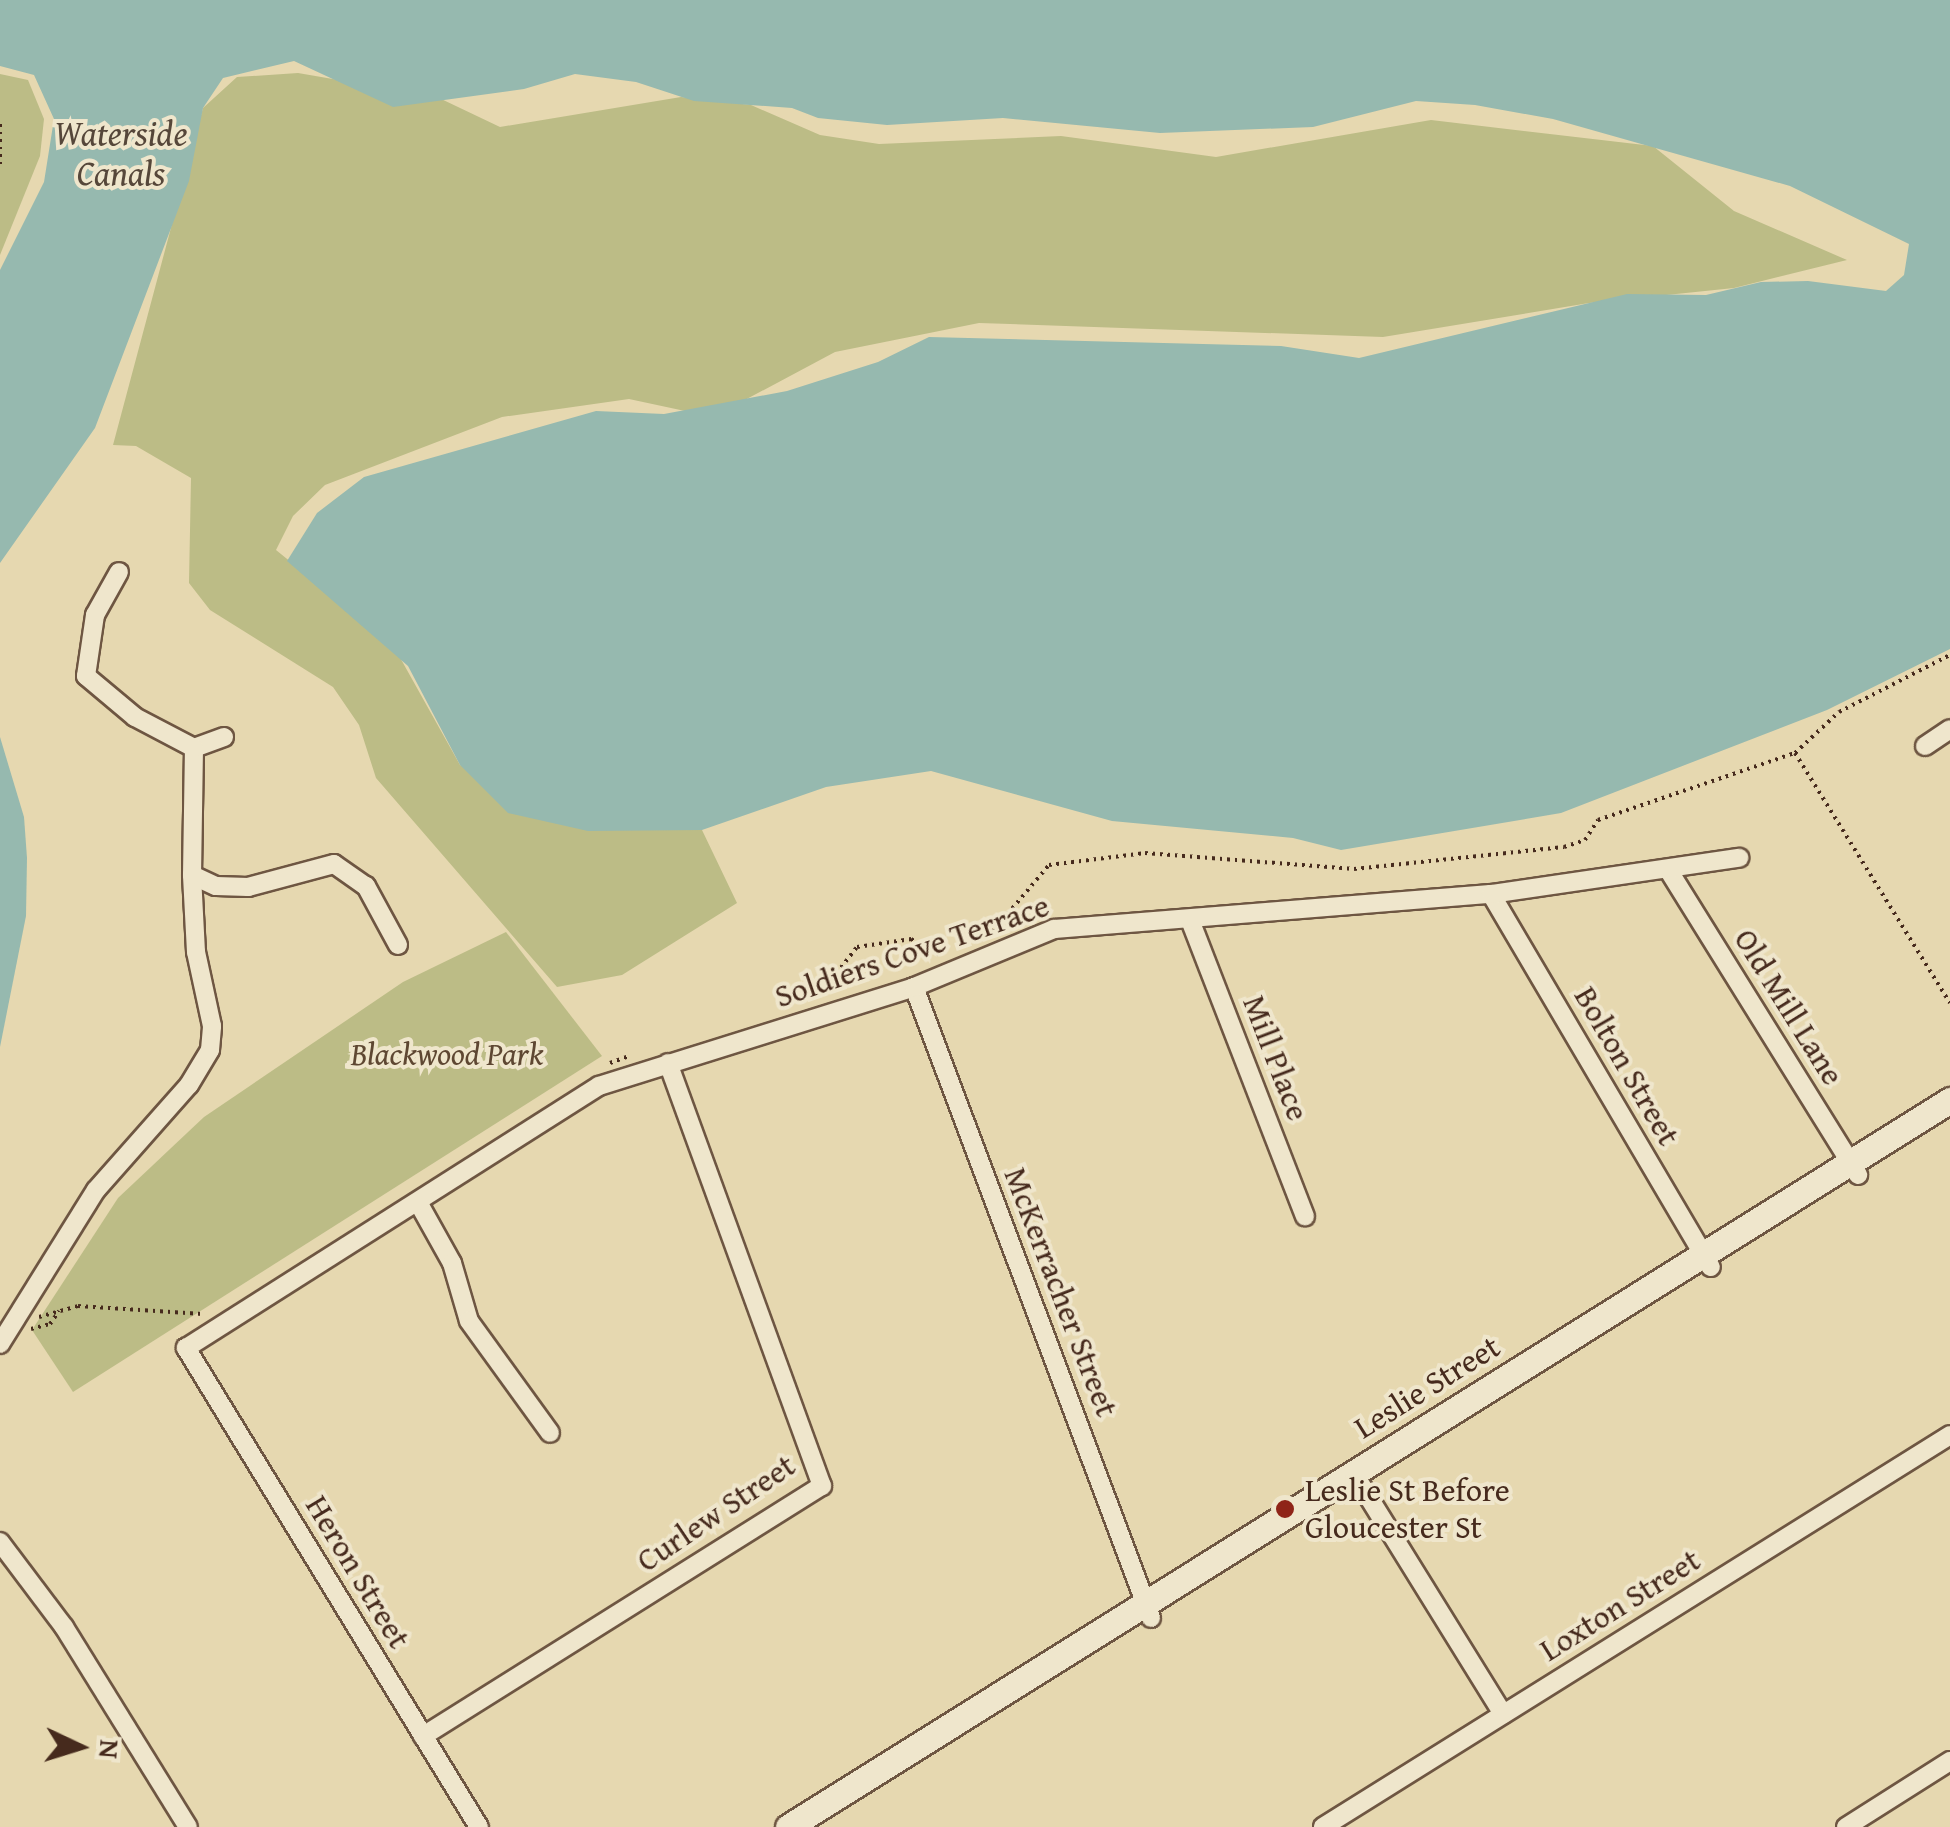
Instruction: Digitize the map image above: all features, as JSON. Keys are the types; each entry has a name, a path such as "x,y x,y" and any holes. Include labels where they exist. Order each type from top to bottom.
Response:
{"street":[{"path":"119,572 95,615 86,676 135,717 194,748 224,737"},
{"path":"1925,746 1950,728"},
{"path":"0,1344 96,1190 189,1085 210,1050 212,1026 196,952 192,875 194,748"},
{"name":"Soldiers Cove Terrace","path":"186,1348 419,1204 599,1086 914,987 1054,929 1491,894 1739,858"},
{"path":"192,875 216,886 248,887 334,864 366,886 398,945"},
{"name":"Old Mill Lane","path":"1669,871 1854,1169"},
{"name":"Bolton Street","path":"1491,894 1707,1260"},
{"name":"Mill Place","path":"1190,920 1305,1218"},
{"name":"McKerracher Street","path":"914,987 1148,1611"},
{"name":"Curlew Street","path":"423,1736 822,1486 668,1062"},
{"name":"Leslie Street","path":"1854,1169 1950,1100"},
{"name":"Leslie Street","path":"817,1827 1148,1611 1707,1260 1854,1169 1950,1118"},
{"path":"419,1204 452,1263 470,1321 550,1433"},
{"name":"Heron Street","path":"186,1348 478,1827"},
{"name":"Loxton Street","path":"1323,1827 1950,1436"},
{"path":"1358,1479 1503,1714"},
{"path":"0,1542 64,1628 188,1827"},
{"name":"Leslie Street","path":"788,1827 1148,1611"},
{"path":"1846,1827 1950,1762"}],"path":[{"path":"0,124 0,164"},
{"path":"1795,752 1950,1003"},
{"path":"11,1326 78,1306 207,1314"}],"green space":[{"path":"298,73 437,97 500,127 681,97 751,105 820,135 879,144 1061,136 1216,157 1431,120 1653,146 1734,211 1847,260 1734,288 1589,303 1383,337 979,323 835,352 713,417 629,399 502,417 325,485 293,516 276,550 393,645 460,765 610,830 702,830 737,903 622,975 557,987 376,778 359,725 333,687 210,610 189,583 191,478 136,446 113,445 203,108 237,77"},
{"path":"0,74 28,80 44,119 40,156 0,255"},
{"name":"Blackwood Park","path":"506,932 602,1056 73,1392 32,1330 118,1198 204,1117 403,982"}],"water":[{"name":"Waterside Canals","path":"0,0 1950,0 1950,649 1827,710 1561,813 1341,850 1293,838 1112,821 931,771 826,787 702,830 588,831 508,813 460,765 408,666 287,561 317,513 364,477 596,411 664,414 787,391 878,362 929,337 1281,346 1359,358 1627,294 1706,295 1761,282 1808,281 1886,291 1904,275 1909,244 1790,186 1553,119 1475,105 1416,101 1313,127 1160,133 1003,118 887,125 818,118 792,108 694,101 636,82 575,74 524,89 393,107 294,61 223,78 203,108 189,181 95,428 0,563 0,270 44,182 54,119 34,75 0,66"},
{"path":"0,737 24,817 27,858 26,916 0,1047"}],"place":[{"name":"Leslie St Before Gloucester St","path":"1285,1509"}]}
